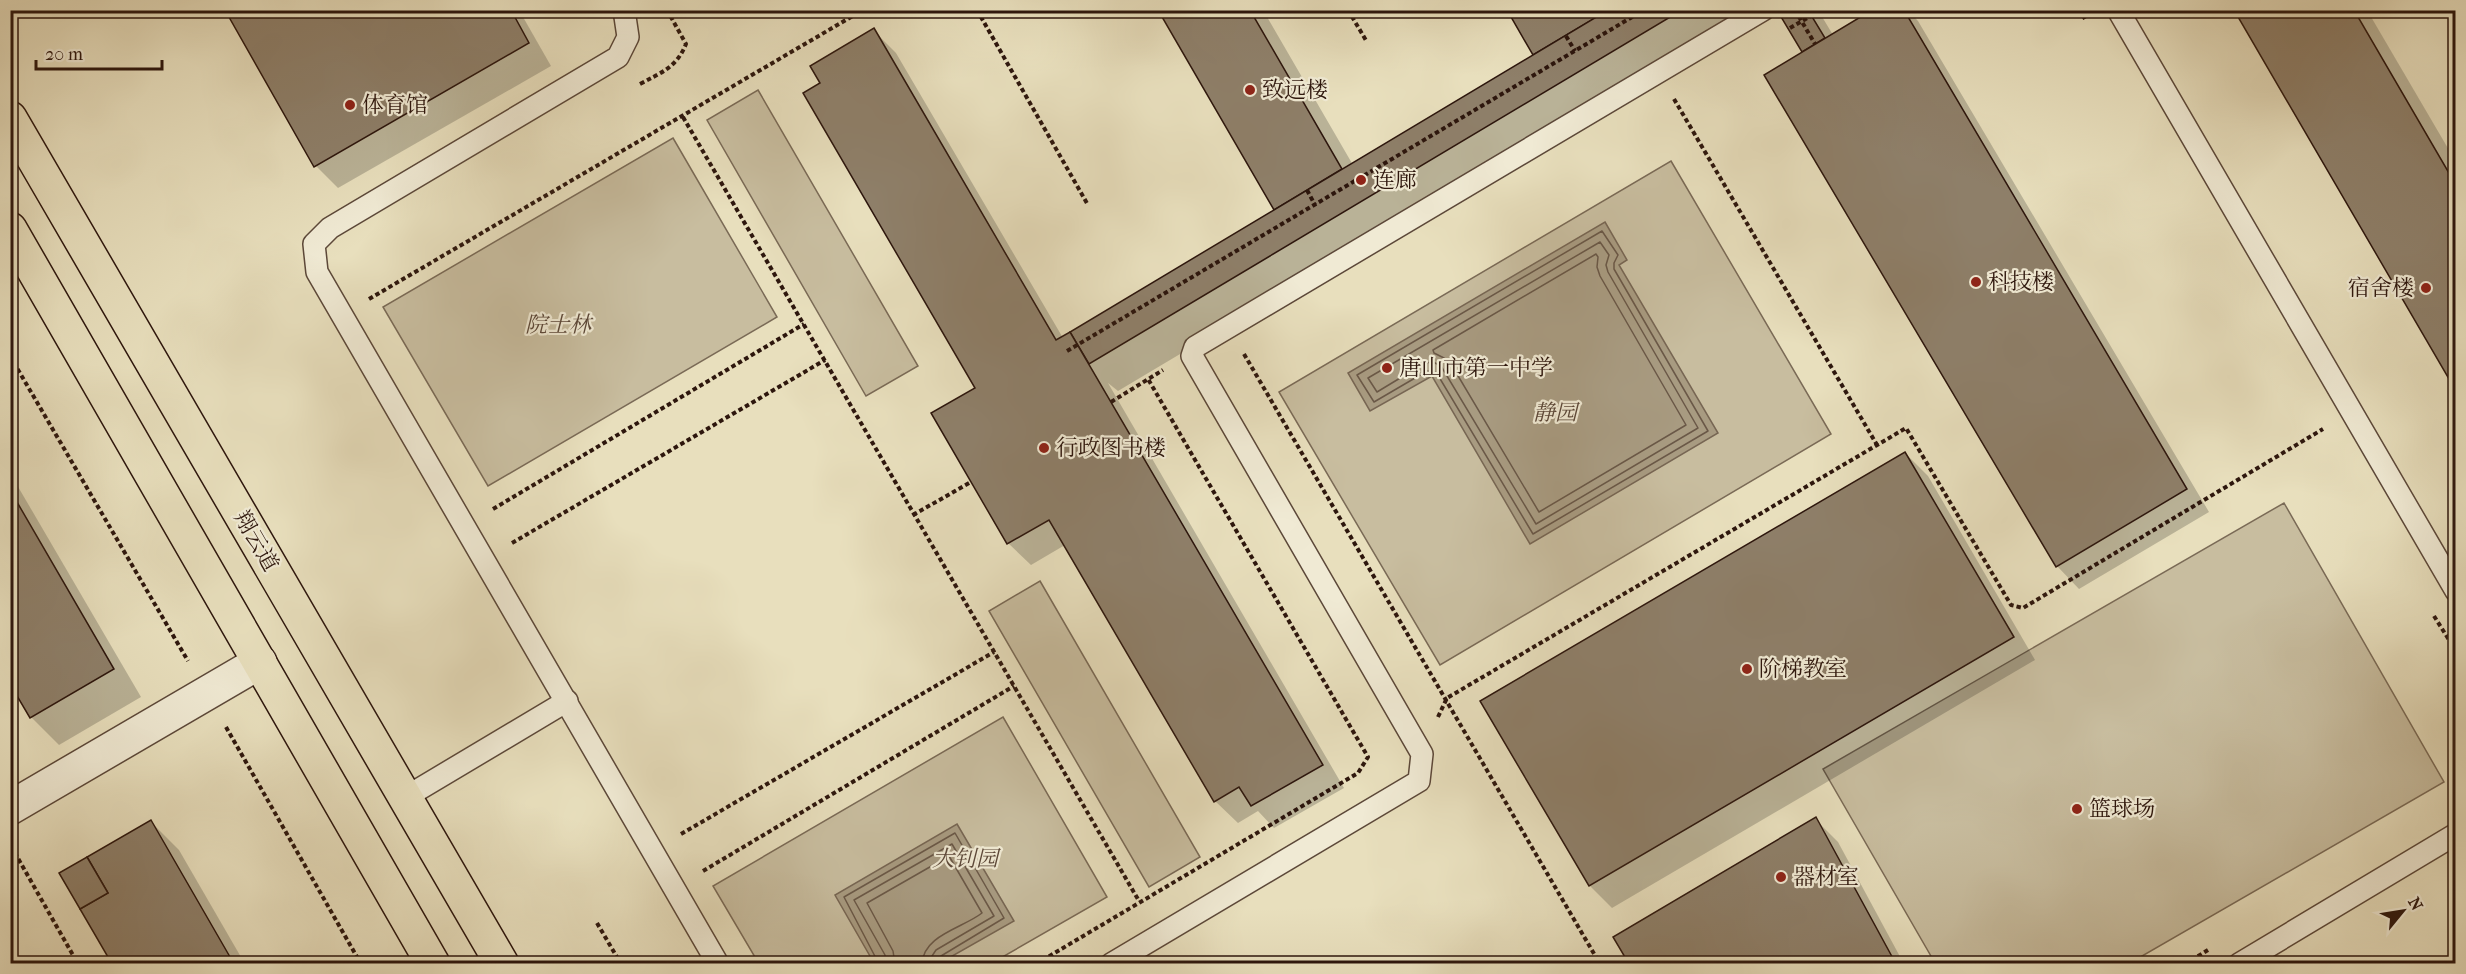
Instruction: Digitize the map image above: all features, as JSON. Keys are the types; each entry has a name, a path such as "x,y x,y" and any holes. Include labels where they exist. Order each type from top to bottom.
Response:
{"main road":[{"name":"翔云道","path":"10,118 502,963"},
{"path":"10,230 432,963"}],"street":[{"path":"10,807 260,662"}],"lane":[{"path":"624,10 628,37 618,57 330,228 314,244 317,272 718,963"},
{"path":"1111,963 1419,781 1422,754 1192,356 1195,347 1763,10"},
{"path":"2118,10 2456,591"},
{"path":"406,797 567,701"},
{"path":"2239,963 2456,834"}],"path":[{"path":"363,302 863,10"},
{"path":"977,10 1088,205"},
{"path":"1348,10 1366,42"},
{"path":"1067,351 1644,10"},
{"path":"1794,10 1815,44"},
{"path":"1566,36 1575,51"},
{"path":"1658,73 1877,445"},
{"path":"683,117 1139,902"},
{"path":"1307,190 1315,205"},
{"path":"485,514 804,324"},
{"path":"1242,351 1600,963"},
{"path":"504,548 825,360"},
{"path":"1036,963 1358,773 1368,757 1148,379"},
{"path":"1422,754 1447,698 1906,428 2011,605 2023,608 2323,429"},
{"path":"913,514 971,482"},
{"path":"674,838 994,652"},
{"path":"696,875 1014,686"},
{"path":"10,846 78,963"},
{"path":"597,922 621,963"}],"green space":[{"path":"758,90 918,366 866,396 707,120"},
{"name":"院士林","path":"673,138 777,317 488,486 383,307"},
{"name":"静园","path":"1671,161 1831,434 1440,665 1279,392"},
{"path":"2284,503 2444,782 2130,963 1935,963 1823,769"},
{"path":"1040,581 1200,857 1149,887 989,611"},
{"name":"大钊园","path":"1003,717 1107,897 992,963 759,964 713,886"}],"water":[{"path":"1605,222 1627,260 1619,265 1718,433 1530,544 1432,376 1370,411 1348,373"},
{"path":"957,824 1014,921 940,963 874,963 835,895"}],"building":[{"name":"体育馆","path":"225,10 511,10 529,43 314,167"},
{"name":"致远楼","path":"1158,10 1250,10 1342,169 1274,210"},
{"path":"1507,10 1600,10 1602,14 1533,55"},
{"name":"连廊","path":"1608,10 1682,10 1089,364 1070,332"},
{"path":"1777,10 1808,10 1825,38 1802,52"},
{"name":"科技楼","path":"1872,10 1904,10 2187,489 2056,567 1764,75"},
{"name":"宿舍楼","path":"2234,10 2354,10 2456,185 2456,391"},
{"name":"行政图书楼","path":"874,28 1056,340 1070,332 1323,765 1251,806 1239,787 1214,802 1049,520 1007,544 931,413 975,388 803,93 820,83 810,66"},
{"name":"阶梯教室","path":"1905,452 2014,637 1589,886 1480,701"},
{"path":"10,490 114,669 30,718 10,684"},
{"name":"器材室","path":"1816,817 1896,964 1629,964 1613,937"},
{"path":"151,820 234,964 147,964 144,957 133,964 112,964 80,909 108,893 87,857"},
{"path":"87,857 108,893 80,909 59,873"}],"place":[{"name":"致远楼","path":"1250,90"},
{"name":"体育馆","path":"350,105"},
{"name":"连廊","path":"1361,180"},
{"name":"科技楼","path":"1976,282"},
{"name":"宿舍楼","path":"2426,288"},
{"name":"唐山市第一中学","path":"1387,368"},
{"name":"行政图书楼","path":"1044,448"},
{"name":"阶梯教室","path":"1747,669"},
{"name":"篮球场","path":"2077,809"},
{"name":"器材室","path":"1781,877"}]}
